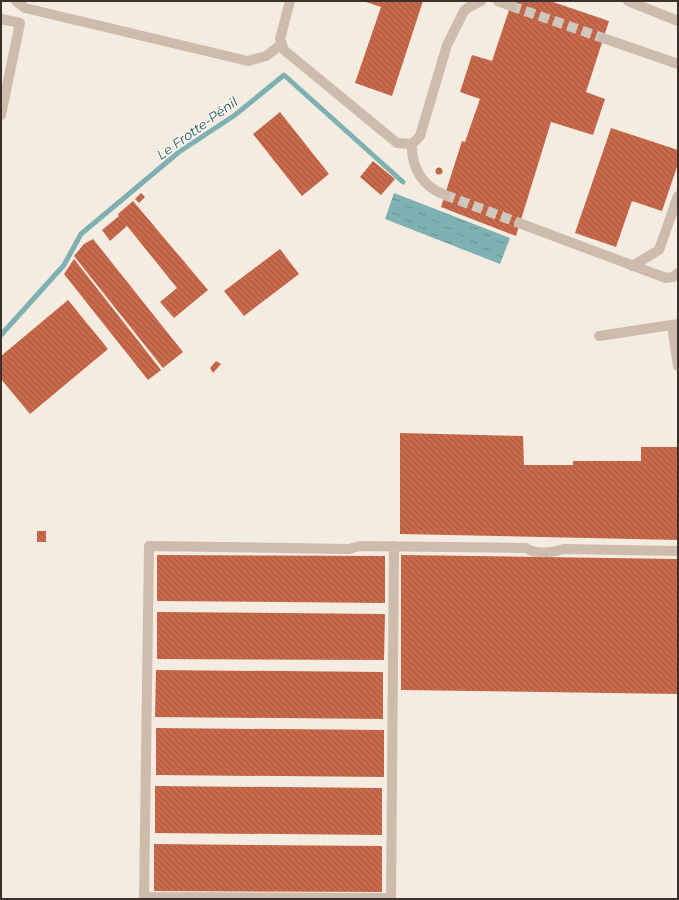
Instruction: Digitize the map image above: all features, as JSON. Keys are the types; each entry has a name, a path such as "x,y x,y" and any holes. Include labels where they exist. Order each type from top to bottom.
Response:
{"lane":[{"path":"16,1 25,8 248,62 266,56 282,44"},
{"path":"290,1 280,39 284,50 397,143 412,144 420,136 447,45 460,17 469,7 481,1"},
{"path":"498,1 511,6"},
{"path":"628,1 678,20"},
{"path":"1,19 20,23 1,115"},
{"path":"603,38 678,64"},
{"path":"412,144 414,164 418,174 434,191 445,195"},
{"path":"632,266 659,250 678,196"},
{"path":"519,223 666,278 672,277 678,273"},
{"path":"599,336 675,324 678,366"},
{"path":"394,546 392,898 144,898 149,546 349,549 360,546 394,546 526,548 531,551 554,551 564,549 678,551"}],"water":[{"path":"394,193 510,238 500,264 385,219"}],"building":[{"path":"363,1 423,1 392,96 355,83 381,7"},
{"path":"512,1 550,1 609,21 586,92 605,99 593,135 551,122 516,236 441,207 462,141 465,142 480,99 460,92 472,55 492,61"},
{"path":"280,112 329,174 302,196 253,134"},
{"path":"611,128 678,150 678,164 662,211 632,201 616,247 575,233"},
{"path":"373,161 395,179 381,195 360,177"},
{"path":"439,167 442,168 442,174 439,175 436,174 435,171 436,168"},
{"path":"141,193 145,197 139,203 135,199"},
{"path":"133,201 208,290 174,318 160,302 177,288 127,226 110,241 102,230 119,216 118,214"},
{"path":"93,239 183,352 163,368 74,256 84,244"},
{"path":"280,249 299,274 244,316 224,291"},
{"path":"74,259 161,370 148,380 64,274"},
{"path":"68,300 108,349 30,414 1,379 1,356"},
{"path":"216,361 221,364 213,373 210,368"},
{"path":"400,433 523,436 524,465 573,465 573,461 641,461 641,447 678,447 678,540 400,534"},
{"path":"37,531 46,531 46,542 37,542"},
{"path":"157,555 385,556 385,603 157,601"},
{"path":"401,555 678,559 678,694 401,690"},
{"path":"157,612 385,614 384,660 157,659"},
{"path":"156,670 383,672 383,719 155,717"},
{"path":"156,728 384,730 384,777 156,775"},
{"path":"155,786 382,788 382,835 155,833"},
{"path":"154,844 382,846 382,892 154,891"}],"waterway":[{"name":"Le Frotte-Pénil","path":"1,335 64,265 81,234 179,152 235,115 284,75 403,182"}],"tunnel":[{"path":"511,6 603,38"},
{"path":"445,195 519,223"}]}
